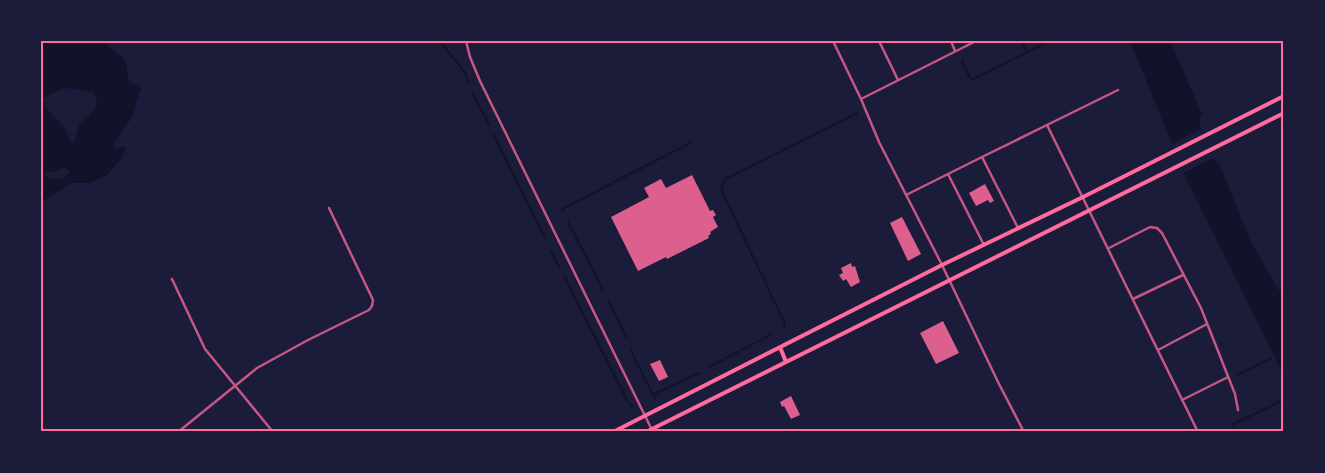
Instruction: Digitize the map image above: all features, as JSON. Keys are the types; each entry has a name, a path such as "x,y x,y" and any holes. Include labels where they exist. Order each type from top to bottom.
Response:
{"main road":[{"path":"613,432 942,265 1083,197 1284,96"},
{"path":"646,432 1284,113"},
{"path":"780,348 786,362"}],"street":[{"path":"466,41 480,81 652,430"},
{"path":"833,41 879,142 950,280 1024,432"},
{"path":"879,41 898,80"},
{"path":"951,41 956,51"},
{"path":"861,99 976,41"},
{"path":"906,195 1118,90"},
{"path":"1047,125 1198,432"},
{"path":"982,157 1018,228"},
{"path":"948,174 984,245"},
{"path":"178,432 257,368 369,310 372,306 373,300 329,208"},
{"path":"1108,248 1149,228 1157,227 1162,233 1208,324 1235,394 1238,410"},
{"path":"1133,299 1183,275"},
{"path":"172,279 205,349 273,432"},
{"path":"1158,350 1208,324"},
{"path":"1182,400 1228,376"}],"shaded area":[{"path":"41,41 103,41 123,57 130,83 140,85 141,88 132,117 114,144 115,150 124,146 126,149 122,158 107,175 90,183 71,183 41,202","holes":["64,88 93,92 97,101 96,107 90,115 80,123 74,142 71,143 64,126 48,110 41,99","64,168 70,173 61,179 45,176 44,174 45,171 51,172"]},
{"path":"1130,41 1170,41 1202,114 1199,119 1201,128 1213,158 1220,166 1250,240 1284,300 1284,379 1273,353 1186,178"}],"pier":[{"path":"1201,129 1214,158 1183,173 1170,145"}],"building":[{"path":"692,175 710,211 713,210 716,215 713,217 718,227 710,232 709,238 638,271 611,217 649,197 644,188 661,179 666,188"},
{"path":"985,184 994,201 990,203 988,200 976,206 969,193"},
{"path":"902,217 921,254 908,261 890,223"},
{"path":"851,263 852,267 855,266 860,282 851,287 846,279 843,281 839,275 843,273 841,268"},
{"path":"943,321 959,353 936,364 920,333"},
{"path":"660,360 668,377 659,381 650,364"},
{"path":"791,396 800,415 791,419 780,402"}],"waterway":[{"path":"441,41 461,67 468,82"},
{"path":"1021,41 1027,52"},
{"path":"962,61 971,80 1049,41"},
{"path":"472,92 490,126"},
{"path":"784,328 785,324 721,189 725,179 857,113"},
{"path":"494,135 545,238"},
{"path":"564,212 562,209 692,142"},
{"path":"568,222 603,290"},
{"path":"551,251 560,269"},
{"path":"564,276 632,407"},
{"path":"1279,293 1284,284"},
{"path":"608,300 626,337"},
{"path":"709,367 770,335"},
{"path":"631,348 655,399"},
{"path":"1237,375 1271,358"},
{"path":"654,394 699,373"},
{"path":"1232,425 1283,400"}]}
